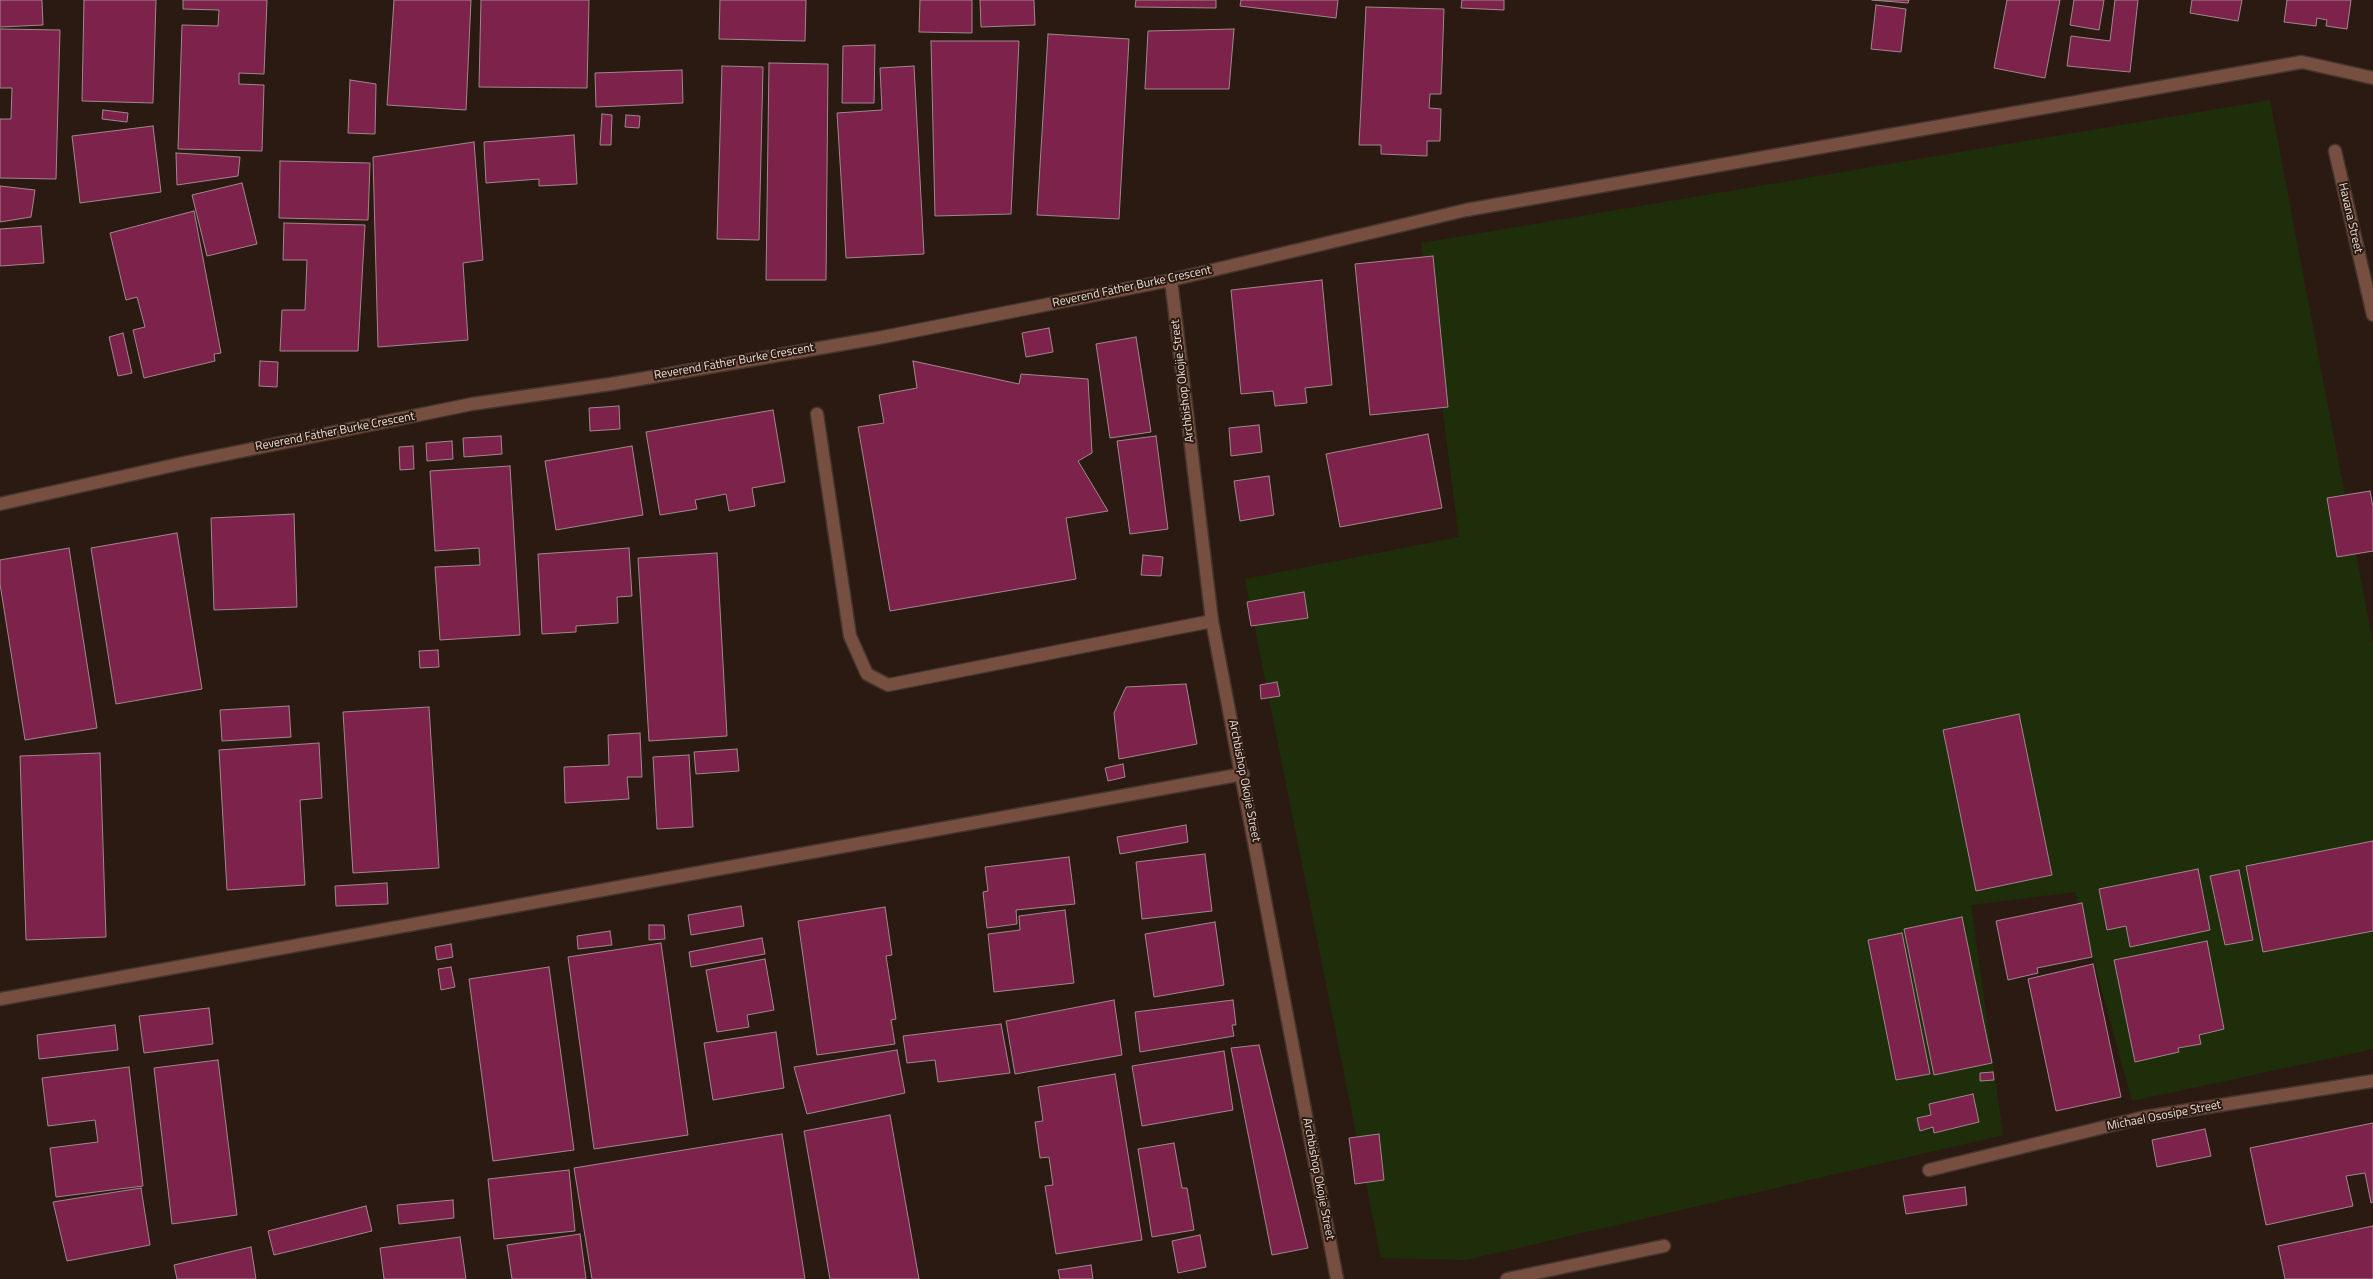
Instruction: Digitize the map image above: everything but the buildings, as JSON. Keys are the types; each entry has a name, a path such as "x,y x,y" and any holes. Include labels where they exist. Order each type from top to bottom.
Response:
{"street":[{"name":"Reverend Father Burke Crescent","path":"0,504 188,462 472,404 610,384 878,338 1170,280 1466,210 2302,62 2373,78"},
{"name":"Havana Street","path":"2335,151 2373,315"},
{"name":"Archbishop Okojie Street","path":"1170,280 1212,621 1243,774 1337,1279"},
{"path":"817,414 850,636 867,674 888,685 1212,621"},
{"path":"0,999 1243,774"},
{"name":"Michael Ososipe Street","path":"1929,1170 2145,1117 2373,1081"},
{"path":"1507,1279 1664,1246"}],"green space":[{"path":"2270,100 2373,644 2373,1049 2132,1101 2075,892 1971,905 2003,1135 1466,1260 1381,1258 1245,579 1459,537 1421,243"}]}
